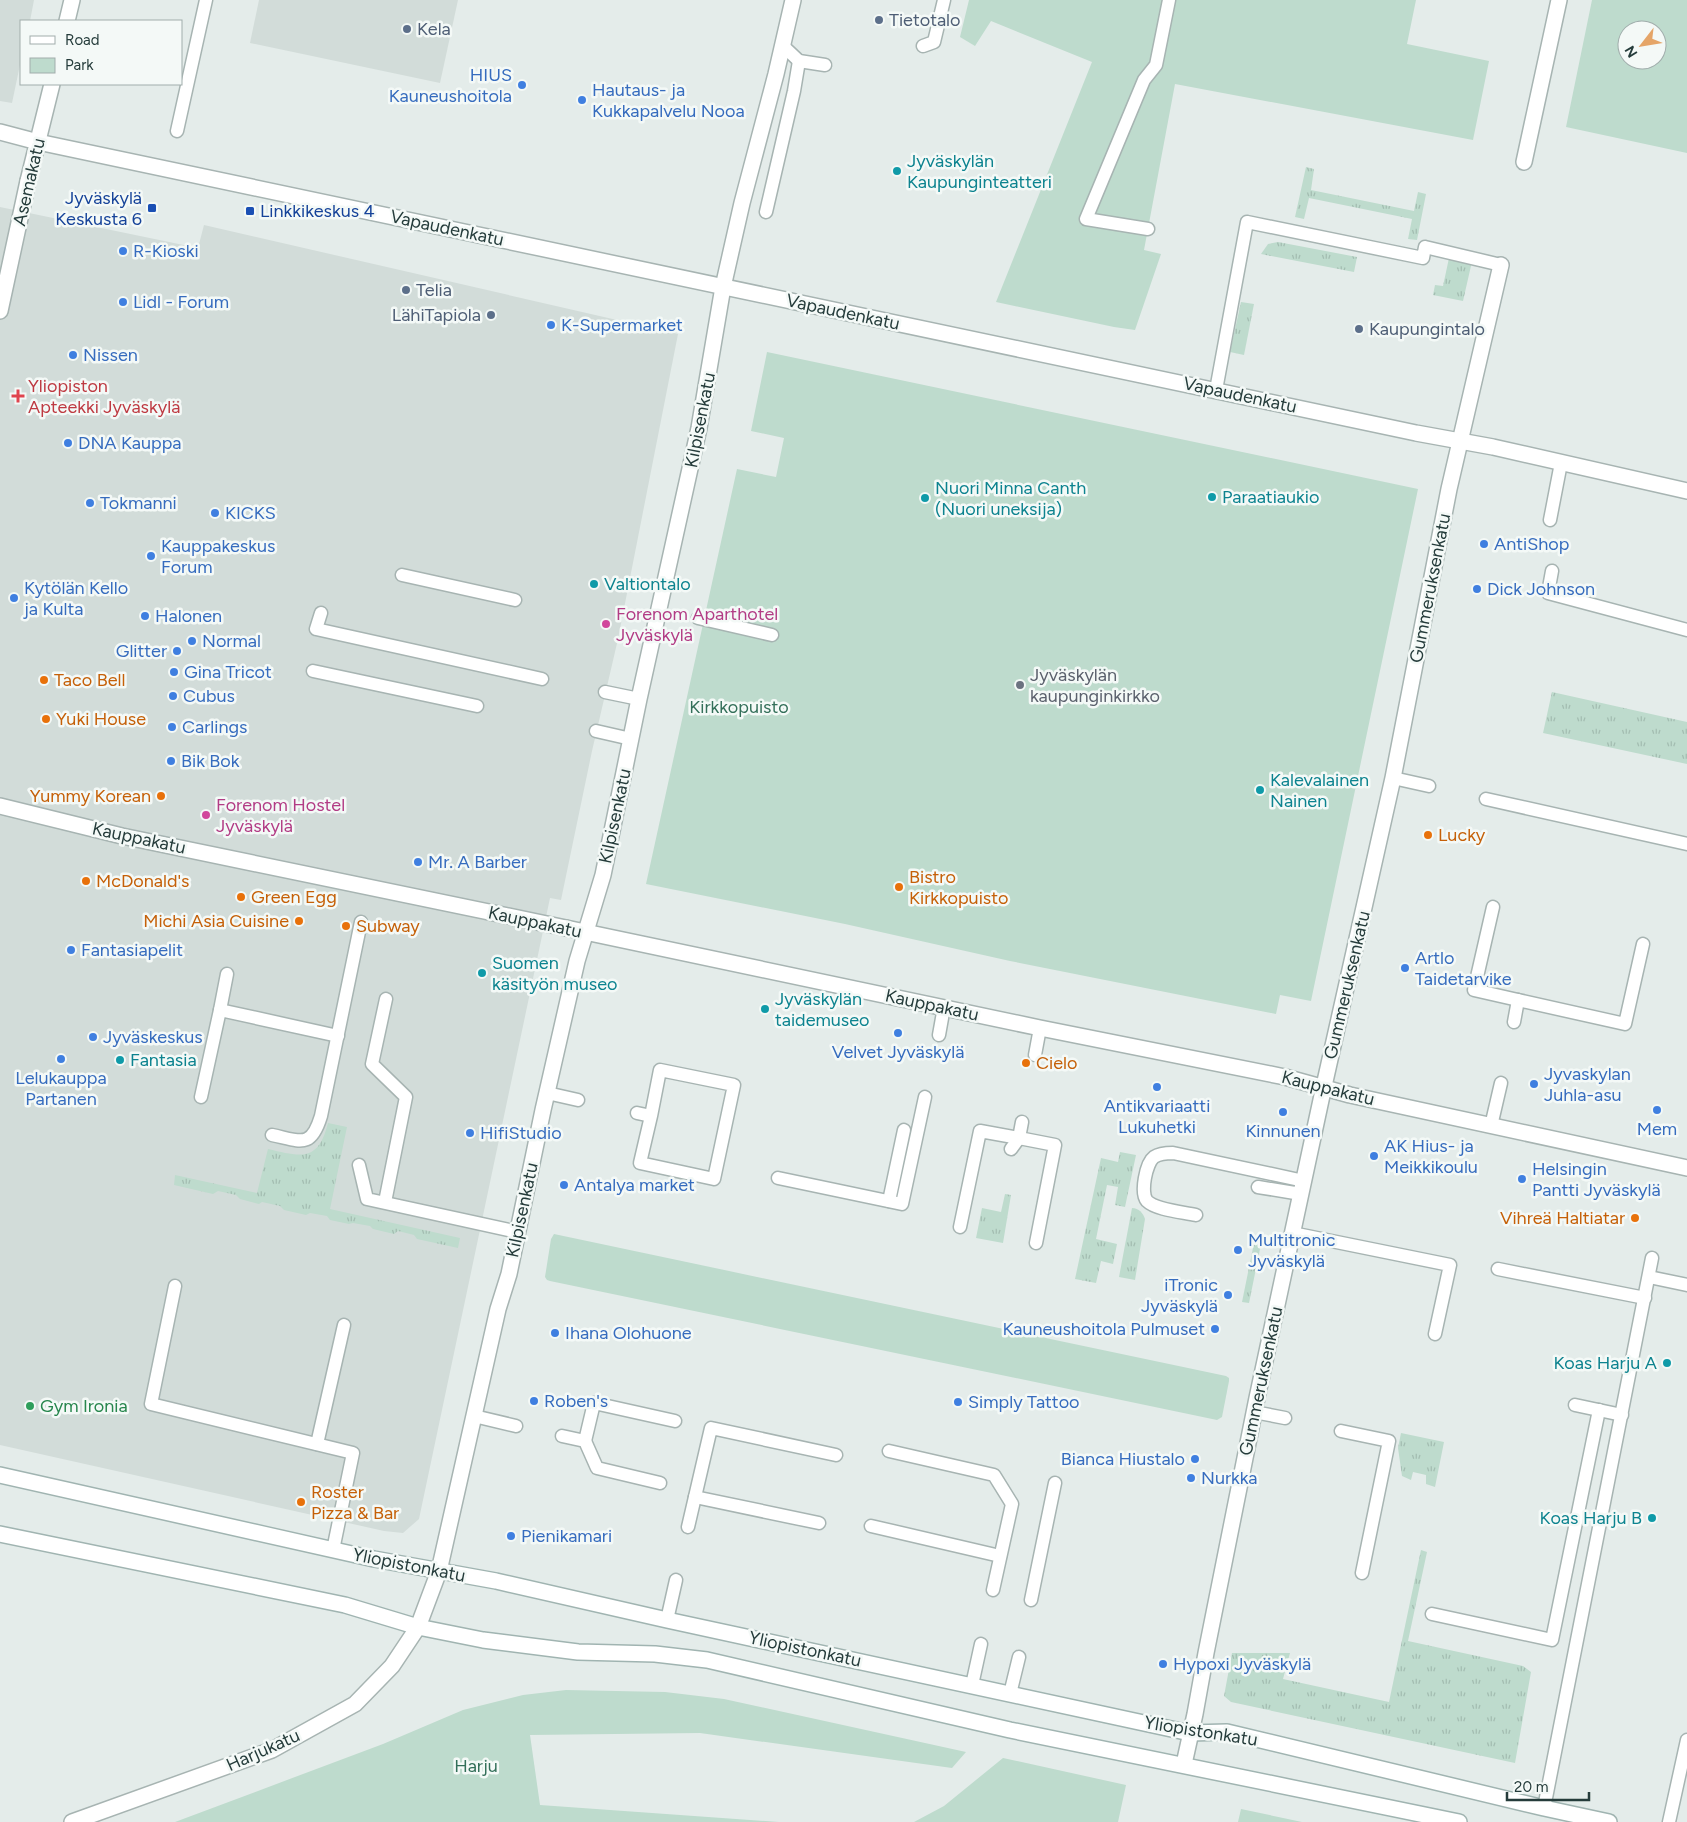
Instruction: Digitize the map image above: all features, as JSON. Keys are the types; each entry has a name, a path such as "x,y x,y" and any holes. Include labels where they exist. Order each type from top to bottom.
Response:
{"street":[{"path":"67,20 72,0"},
{"name":"Kilpisenkatu","path":"418,1627 440,1571 498,1309 509,1274 576,961 603,875 639,699 699,428 717,332 723,287 742,203 776,74 792,0"},
{"path":"1524,162 1559,0"},
{"name":"Asemakatu","path":"0,311 28,181 52,85"},
{"name":"Vapaudenkatu","path":"0,132 38,142 1460,441 1687,491"},
{"name":"Gummeruksenkatu","path":"1184,1764 1254,1412 1393,778 1449,490 1501,265"},
{"name":"Kauppakatu","path":"0,806 122,836 1040,1028 1285,1077 1324,1086 1350,1095 1687,1168"},
{"name":"Yliopistonkatu","path":"0,1475 333,1550 496,1581 667,1620 1190,1733 1227,1732 1609,1822"},
{"name":"Yliopistonkatu","path":"0,1534 345,1605 418,1627 483,1640 578,1652 655,1654 707,1660 1010,1730 1184,1764 1459,1822"},
{"name":"Harjukatu","path":"72,1822 272,1750 355,1704 392,1666 418,1627"}],"lane":[{"path":"177,130 206,0"},
{"path":"923,46 934,42 944,0"},
{"path":"1148,229 1086,219 1144,80 1156,65 1169,0"},
{"path":"782,45 799,61 824,65"},
{"path":"766,212 794,91 799,61"},
{"path":"1216,390 1247,222 1423,258 1425,247 1501,265"},
{"path":"1550,520 1561,463"},
{"path":"1552,571 1548,593 1687,630"},
{"path":"402,575 515,600"},
{"path":"321,613 316,629 542,679"},
{"path":"698,618 772,635"},
{"path":"313,671 477,706"},
{"path":"605,692 639,699"},
{"path":"596,731 631,739"},
{"path":"1393,778 1429,786"},
{"path":"1486,799 1687,844"},
{"path":"1493,907 1474,990 1625,1024 1643,944"},
{"path":"272,1135 298,1141 312,1137 317,1130 338,1036 360,922"},
{"path":"201,1097 227,974"},
{"path":"385,1202 406,1098 372,1064 386,999"},
{"path":"1514,1022 1518,1000"},
{"path":"939,1035 944,1008"},
{"path":"220,1010 338,1036"},
{"path":"1036,1055 1040,1028"},
{"path":"660,1070 734,1086 714,1179 640,1163 651,1116 660,1070"},
{"path":"1492,1126 1501,1083"},
{"path":"547,1092 578,1100"},
{"path":"778,1178 902,1204 925,1097"},
{"path":"637,1113 651,1116"},
{"path":"1015,1144 1022,1122"},
{"path":"889,1201 904,1130"},
{"path":"960,1228 980,1131 1015,1144 1055,1145 1036,1244"},
{"path":"1196,1215 1154,1206 1148,1202 1144,1196 1143,1187 1148,1166 1154,1157 1163,1153 1173,1153 1302,1188"},
{"path":"359,1165 368,1199 518,1232"},
{"path":"1258,1187 1302,1188"},
{"path":"1292,1233 1450,1265 1435,1334"},
{"path":"1544,1808 1652,1258"},
{"path":"1498,1269 1645,1298"},
{"path":"1649,1277 1687,1285"},
{"path":"175,1286 151,1404 353,1453 333,1550"},
{"path":"317,1444 344,1325"},
{"path":"660,1483 596,1468 585,1441 594,1403 675,1421"},
{"path":"1575,1405 1622,1414"},
{"path":"1432,1614 1552,1640 1599,1410"},
{"path":"1254,1412 1285,1418"},
{"path":"474,1416 516,1426"},
{"path":"688,1526 711,1428 836,1455"},
{"path":"1340,1430 1389,1441 1362,1573"},
{"path":"562,1436 585,1441"},
{"path":"889,1451 994,1475 1012,1504 993,1590"},
{"path":"1030,1600 1055,1482"},
{"path":"695,1497 819,1523"},
{"path":"871,1526 1000,1556"},
{"path":"667,1620 676,1580"},
{"path":"972,1685 981,1644"},
{"path":"1010,1694 1019,1658"},
{"path":"1669,1822 1687,1740"}],"shaded area":[{"path":"0,0 34,0 30,20 20,20 20,65 12,103 0,101"},
{"path":"259,0 458,0 440,83 250,43"},
{"path":"0,207 198,248 204,225 678,334 618,639 592,751 561,900 550,898 419,1519 403,1533 384,1531 0,1445"}],"green space":[{"path":"969,0 1416,0 1407,44 1489,61 1473,140 1175,84 1144,250 1161,254 1135,330 996,302 1092,62 991,21 975,46 960,37"},
{"path":"1592,0 1687,0 1687,153 1566,127"},
{"path":"1306,167 1314,169 1311,190 1414,211 1418,192 1426,194 1417,240 1408,239 1412,219 1309,198 1304,219 1295,217"},
{"path":"1278,242 1357,257 1354,272 1261,254 1268,244"},
{"path":"1473,257 1463,301 1433,295 1435,285 1443,286 1449,258"},
{"path":"1241,302 1254,304 1244,355 1230,352"},
{"name":"Kirkkopuisto","path":"767,352 1418,489 1311,1001 1280,995 1276,1014 1010,961 845,924 646,884 737,469 776,477 784,438 751,431"},
{"path":"1552,692 1687,722 1687,764 1543,733"},
{"path":"328,1123 347,1127 330,1209 460,1238 458,1248 417,1239 414,1235 398,1231 394,1234 373,1229 370,1226 330,1220 327,1216 310,1213 306,1215 284,1210 280,1206 262,1202 259,1204 240,1199 236,1195 218,1191 213,1194 174,1185 175,1175 257,1193 268,1149 290,1154 307,1154 319,1145"},
{"path":"1120,1152 1136,1155 1125,1207 1115,1205 1118,1187 1107,1185 1096,1239 1117,1244 1113,1264 1101,1261 1096,1283 1075,1279 1101,1158 1118,1162"},
{"path":"1005,1194 1011,1195 1003,1243 976,1238 982,1208 1001,1212"},
{"path":"1132,1208 1140,1211 1145,1219 1135,1280 1119,1277"},
{"path":"554,1234 1226,1376 1229,1378 1229,1381 1222,1417 1217,1420 550,1281 545,1277 551,1239"},
{"path":"1255,1238 1262,1239 1249,1303 1242,1302"},
{"path":"1401,1433 1444,1442 1435,1487 1426,1484 1426,1475 1413,1472 1411,1480 1402,1476 1398,1448"},
{"path":"1421,1550 1427,1552 1408,1641 1523,1666 1531,1672 1515,1763 1231,1702 1224,1696 1232,1653 1290,1653 1283,1679 1389,1702"},
{"name":"Harju","path":"566,1690 665,1692 724,1699 966,1752 952,1768 700,1733 530,1735 540,1805 779,1822 175,1822 383,1744 463,1710 523,1695"},
{"path":"1003,1758 1126,1785 1118,1822 914,1822 944,1806"},
{"path":"1241,1809 1302,1822 1238,1822"}],"place":[{"name":"Tietotalo","path":"879,20"},
{"name":"Kela","path":"407,29"},
{"name":"HIUS Kauneushoitola","path":"522,85"},
{"name":"Hautaus- ja Kukkapalvelu Nooa","path":"582,100"},
{"name":"Jyväskylän Kaupunginteatteri","path":"897,171"},
{"name":"Jyväskylä Keskusta 6","path":"152,208"},
{"name":"Linkkikeskus 4","path":"250,211"},
{"name":"R-Kioski","path":"123,251"},
{"name":"Telia","path":"406,290"},
{"name":"Lidl - Forum","path":"123,302"},
{"name":"LähiTapiola","path":"491,315"},
{"name":"K-Supermarket","path":"551,325"},
{"name":"Kaupungintalo","path":"1359,329"},
{"name":"Nissen","path":"73,355"},
{"name":"Yliopiston Apteekki Jyväskylä","path":"18,396"},
{"name":"DNA Kauppa","path":"68,443"},
{"name":"Paraatiaukio","path":"1212,497"},
{"name":"Nuori Minna Canth (Nuori uneksija)","path":"925,498"},
{"name":"Tokmanni","path":"90,503"},
{"name":"KICKS","path":"215,513"},
{"name":"AntiShop","path":"1484,544"},
{"name":"Kauppakeskus Forum","path":"151,556"},
{"name":"Valtiontalo","path":"594,584"},
{"name":"Dick Johnson","path":"1477,589"},
{"name":"Kytölän Kello ja Kulta","path":"14,598"},
{"name":"Halonen","path":"145,616"},
{"name":"Forenom Aparthotel Jyväskylä","path":"606,624"},
{"name":"Normal","path":"192,641"},
{"name":"Glitter","path":"177,651"},
{"name":"Gina Tricot","path":"174,672"},
{"name":"Taco Bell","path":"44,680"},
{"name":"Jyväskylän kaupunginkirkko","path":"1020,685"},
{"name":"Cubus","path":"173,696"},
{"name":"Yuki House","path":"46,719"},
{"name":"Carlings","path":"172,727"},
{"name":"Bik Bok","path":"171,761"},
{"name":"Kalevalainen Nainen","path":"1260,790"},
{"name":"Yummy Korean","path":"161,796"},
{"name":"Forenom Hostel Jyväskylä","path":"206,815"},
{"name":"Lucky","path":"1428,835"},
{"name":"Mr. A Barber","path":"418,862"},
{"name":"McDonald's","path":"86,881"},
{"name":"Bistro Kirkkopuisto","path":"899,887"},
{"name":"Green Egg","path":"241,897"},
{"name":"Michi Asia Cuisine","path":"299,921"},
{"name":"Subway","path":"346,926"},
{"name":"Fantasiapelit","path":"71,950"},
{"name":"Artlo Taidetarvike","path":"1405,968"},
{"name":"Suomen käsityön museo","path":"482,973"},
{"name":"Jyväskylän taidemuseo","path":"765,1009"},
{"name":"Velvet Jyväskylä","path":"898,1033"},
{"name":"Jyväskeskus","path":"93,1037"},
{"name":"Lelukauppa Partanen","path":"61,1059"},
{"name":"Fantasia","path":"120,1060"},
{"name":"Cielo","path":"1026,1063"},
{"name":"Jyvaskylan Juhla-asu","path":"1534,1084"},
{"name":"Antikvariaatti Lukuhetki","path":"1157,1087"},
{"name":"Mem","path":"1657,1110"},
{"name":"Kinnunen","path":"1283,1112"},
{"name":"HifiStudio","path":"470,1133"},
{"name":"AK Hius- ja Meikkikoulu","path":"1374,1156"},
{"name":"Helsingin Pantti Jyväskylä","path":"1522,1179"},
{"name":"Antalya market","path":"564,1185"},
{"name":"Vihreä Haltiatar","path":"1635,1218"},
{"name":"Multitronic Jyväskylä","path":"1238,1250"},
{"name":"iTronic Jyväskylä","path":"1228,1295"},
{"name":"Kauneushoitola Pulmuset","path":"1215,1329"},
{"name":"Ihana Olohuone","path":"555,1333"},
{"name":"Koas Harju A","path":"1667,1363"},
{"name":"Roben's","path":"534,1401"},
{"name":"Simply Tattoo","path":"958,1402"},
{"name":"Gym Ironia","path":"30,1406"},
{"name":"Bianca Hiustalo","path":"1195,1459"},
{"name":"Nurkka","path":"1191,1478"},
{"name":"Roster Pizza & Bar","path":"301,1502"},
{"name":"Koas Harju B","path":"1652,1518"},
{"name":"Pienikamari","path":"511,1536"},
{"name":"Hypoxi Jyväskylä","path":"1163,1664"}]}
